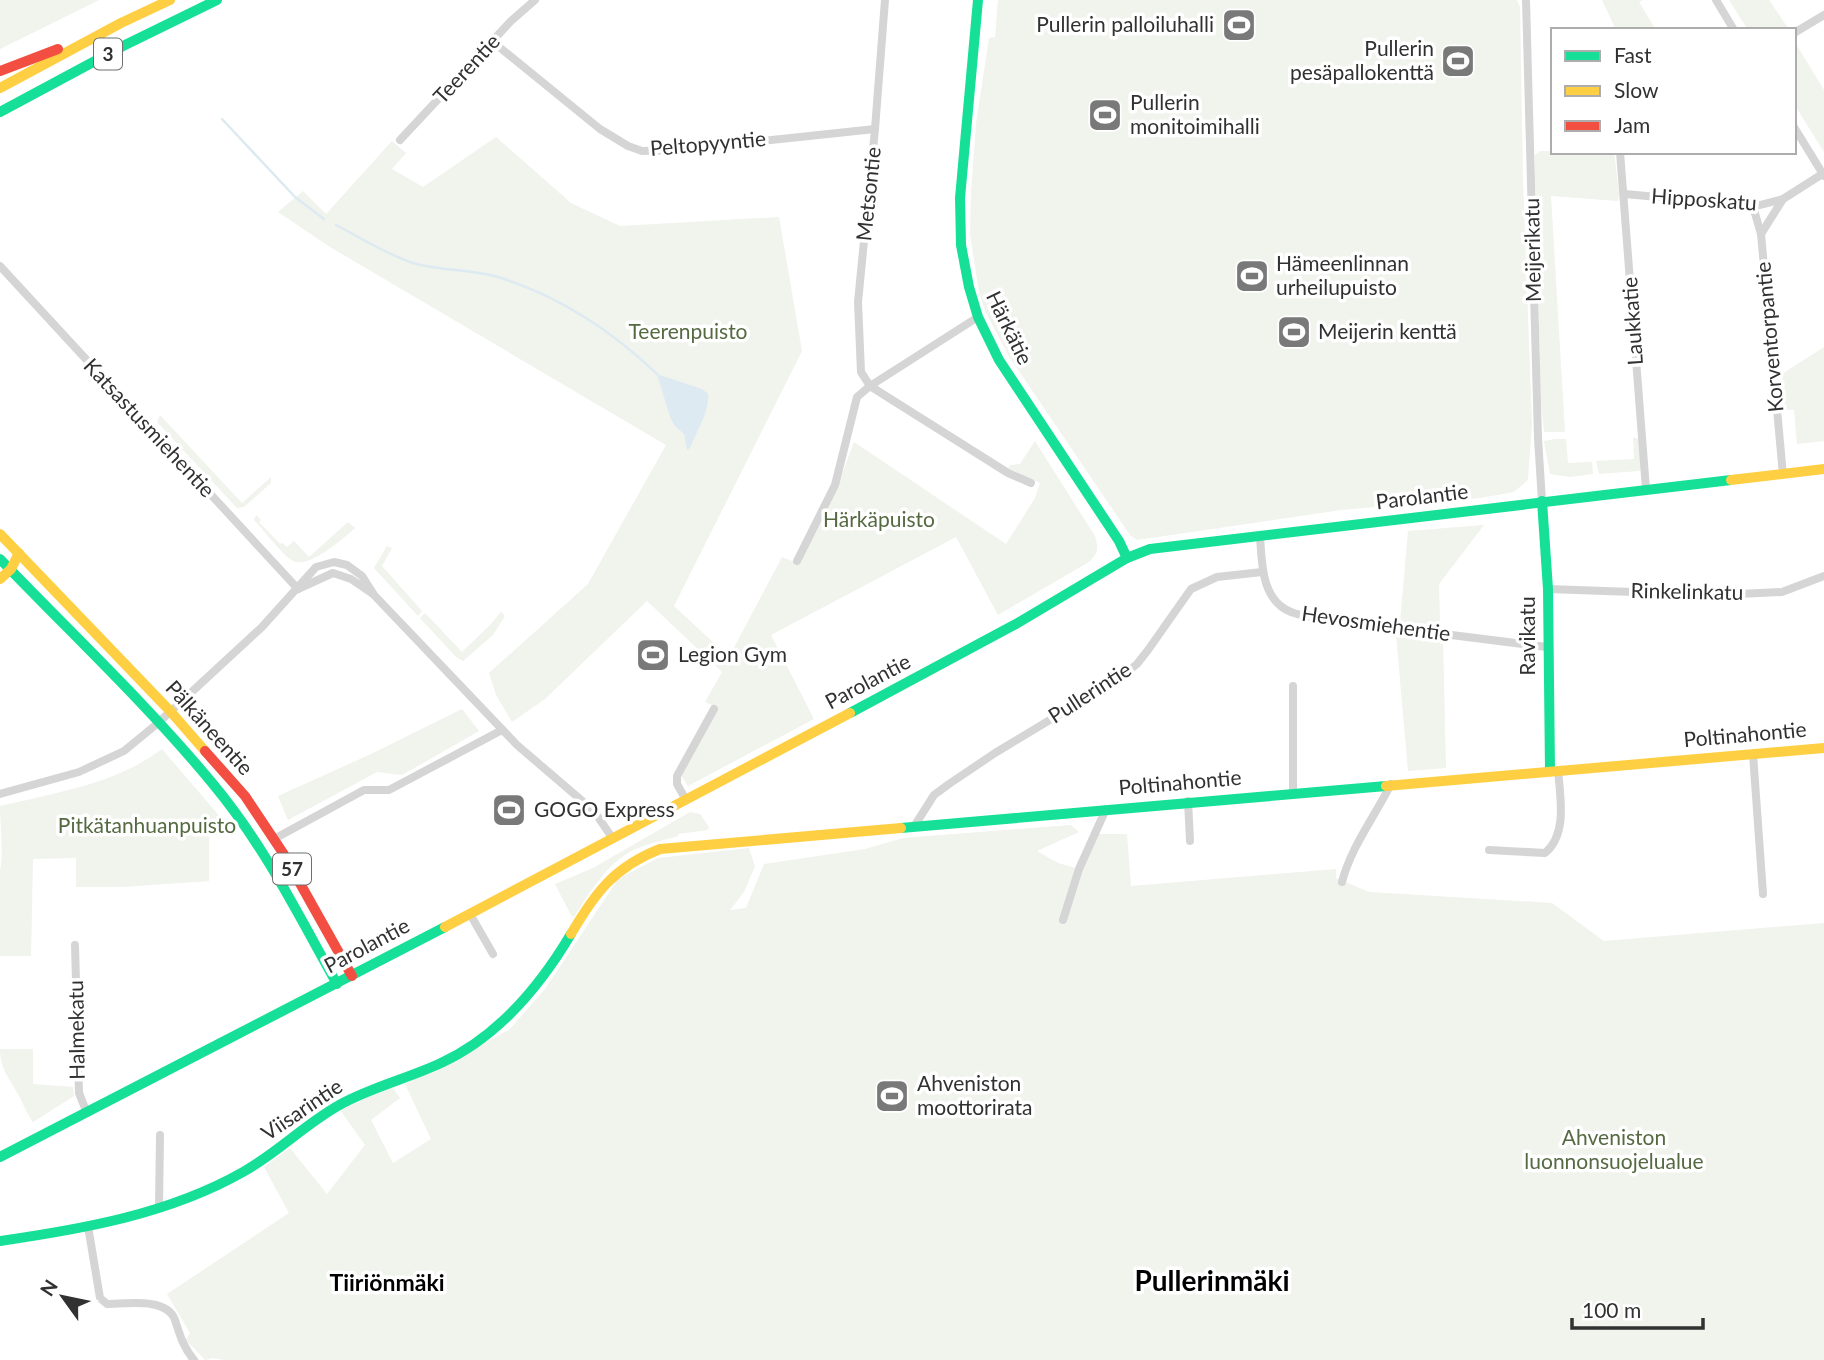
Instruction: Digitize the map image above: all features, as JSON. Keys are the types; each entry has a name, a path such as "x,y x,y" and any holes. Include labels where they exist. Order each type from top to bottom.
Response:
{"main road":[{"name":"3","path":"0,88 92,38 170,0"},
{"name":"3","path":"0,112 123,46 217,0"},
{"name":"Härkätie","path":"978,0 960,198 961,245 969,287 978,317 999,360 1119,541 1127,558"},
{"path":"0,71 92,38"},
{"name":"Parolantie","path":"0,1157 613,839 1016,624 1127,558 1150,549 1824,469"},
{"name":"Ravikatu","path":"1542,501 1554,771"},
{"name":"Pälkäneentie","path":"0,534 222,768 274,839 352,976"},
{"path":"0,558 19,553"},
{"path":"0,579 11,569 19,553"},
{"name":"Pälkäneentie","path":"0,558 214,785 257,844 337,984"},
{"name":"Poltinahontie","path":"575,928 593,899 620,867 631,859 652,851 1188,801 1824,748"},
{"name":"Viisarintie","path":"0,1241 88,1226 159,1207 203,1192 244,1172 341,1104 444,1061 468,1047 508,1015 536,986 575,928"}],"street":[{"name":"Teerentie","path":"400,140 535,0"},
{"name":"Metsontie","path":"870,386 861,372 858,302 885,0"},
{"name":"Meijerikatu","path":"1526,0 1542,501"},
{"path":"1716,0 1733,28"},
{"path":"1796,32 1824,15"},
{"name":"Peltopyyntie","path":"493,42 600,129 642,151 678,150 875,129"},
{"path":"1761,234 1783,199 1824,175 1796,130"},
{"name":"Laukkatie","path":"1620,154 1646,489"},
{"name":"Hipposkatu","path":"1625,194 1756,206 1783,199"},
{"name":"Korventorpantie","path":"1745,205 1754,209 1761,234 1783,475"},
{"name":"Katsastusmiehentie","path":"0,266 298,589"},
{"path":"797,561 835,485 857,397 978,317"},
{"path":"870,386 1008,473 1031,483"},
{"name":"Hevosmiehentie","path":"1260,536 1262,572 1273,597 1280,606 1291,612 1324,619 1547,647"},
{"name":"Pullerintie","path":"915,825 934,795 948,784 1121,677 1137,664 1191,589 1217,577 1262,572"},
{"path":"0,794 93,767 124,751 171,712 298,589 333,573 351,579 374,595 517,746 594,811 613,839"},
{"name":"Rinkelinkatu","path":"1548,589 1718,595 1782,592 1824,576"},
{"path":"1293,686 1293,793"},
{"path":"686,800 677,784 677,776 714,709"},
{"path":"274,839 364,790 389,790 502,730"},
{"path":"1753,754 1763,894"},
{"path":"1489,850 1545,853 1552,847 1560,824 1561,809 1554,771"},
{"path":"1342,882 1360,840 1391,784"},
{"path":"1188,801 1189,841"},
{"path":"1063,920 1079,869 1106,809"},
{"path":"470,914 493,954"},
{"name":"Halmekatu","path":"75,945 79,1093 87,1113"},
{"path":"159,1207 160,1135"},
{"path":"88,1226 100,1298 107,1304 142,1302 164,1308 174,1317 186,1352 194,1360"}],"green space":[{"path":"0,0 99,0 0,49"},
{"name":"Hämeenlinnan urheilupuisto","path":"998,0 1517,0 1520,7 1532,424 1528,480 1514,492 1480,498 1341,510 1137,540 1130,535 1010,358 985,311 979,292 970,234 971,191 976,124 989,38 995,37"},
{"path":"1602,0 1643,0 1639,2 1655,28 1615,28"},
{"path":"1729,0 1769,0 1788,28 1747,28"},
{"path":"1796,44 1824,90 1824,152 1796,107"},
{"name":"Teerenpuisto","path":"496,137 571,203 620,226 779,217 802,351 674,606 729,657 782,557 797,563 839,482 854,442 1006,544 1035,498 1040,483 1008,468 1010,465 1020,464 1035,441 1095,536 1097,551 1094,556 1089,562 998,615 956,537 771,635 814,719 688,786 682,772 718,708 705,702 722,672 647,601 545,699 512,722 496,695 489,673 588,584 666,445 330,247 278,212 303,191 326,214 392,141 406,153 392,169 423,187"},
{"path":"1540,151 1551,151 1551,154 1614,154 1619,194 1618,201 1551,196 1565,432 1544,432 1535,155"},
{"path":"1824,347 1824,441 1797,444 1794,410 1785,410 1782,374"},
{"path":"160,415 242,503 271,477 271,483 244,507 237,508 157,422"},
{"path":"1633,437 1639,439 1642,468 1639,471 1599,474 1596,461 1634,459"},
{"path":"1566,439 1568,463 1592,462 1593,474 1570,477 1550,474 1544,441"},
{"path":"256,515 261,520 259,522 280,544 283,543 287,547 294,541 309,557 348,522 355,528 317,557 300,562 288,558 278,548 254,520"},
{"path":"1484,525 1439,584 1440,626 1400,622 1408,531"},
{"path":"387,546 392,548 382,566 422,611 418,616 374,568"},
{"path":"501,612 505,616 493,635 463,661 456,657 420,618 425,613 462,652"},
{"path":"1396,634 1443,639 1446,768 1408,771"},
{"path":"462,709 479,731 402,775 377,772 288,820 278,796"},
{"name":"Pitkätanhuanpuisto","path":"162,749 221,818 214,821 209,828 209,881 76,887 76,858 33,859 31,956 0,956 0,806 105,779 144,761"},
{"path":"690,812 700,814 709,827 708,830 678,834 636,849 616,861 600,878 574,917 571,915 555,884 593,868"},
{"name":"Ahveniston luonnonsuojelualue","path":"1071,825 1079,832 1037,851 1058,863 1079,869 1096,834 1127,834 1131,886 1336,869 1336,878 1369,892 1552,903 1604,941 1824,923 1824,1360 205,1360 186,1340 190,1333 167,1294 289,1213 264,1167 290,1148 327,1194 365,1145 340,1110 392,1087 400,1098 371,1120 393,1163 431,1139 405,1084 509,1030 545,989 618,879 658,858 749,848 755,866 744,892 730,910 746,908 764,864 865,849 903,838"},
{"path":"0,1049 33,1049 33,1084 73,1087 74,1096 33,1122 4,1068"}],"shaded area":[{"path":"657,374 702,389 708,394 705,414 687,450 684,434 670,417"}],"waterway":[{"path":"222,119 295,197 324,219"},
{"path":"336,225 413,263 487,274 542,294 603,329 657,374"}],"traffic: fast":[{"path":"0,112 123,46 217,0"},
{"path":"978,0 960,198 961,245 969,287 978,317 999,360 1119,541 1127,558"},
{"path":"850,713 1016,624 1127,558 1150,549 1731,480"},
{"path":"1542,501 1548,589 1550,771"},
{"path":"0,559 136,698 213,784 265,856 337,984"},
{"path":"901,828 1386,786"},
{"path":"0,1157 445,927"},
{"path":"0,1241 125,1218 185,1199 243,1172 343,1103 441,1063 481,1039 531,991 571,934"}],"traffic: slow":[{"path":"0,88 121,23 170,0"},
{"path":"1731,480 1824,469"},
{"path":"0,534 205,751"},
{"path":"0,579 11,569 19,553"},
{"path":"445,927 850,713"},
{"path":"1386,786 1824,748"},
{"path":"571,934 607,883 630,864 660,849 901,828"}],"traffic: jam":[{"path":"0,71 58,49"},
{"path":"205,751 245,796 283,853 352,976"}],"place":[{"name":"Pullerin palloiluhalli","path":"1239,25"},
{"name":"Pullerin pesäpallokenttä","path":"1458,61"},
{"name":"Pullerin monitoimihalli","path":"1105,115"},
{"name":"Hämeenlinnan urheilupuisto","path":"1252,276"},
{"name":"Meijerin kenttä","path":"1294,332"},
{"name":"Legion Gym","path":"653,655"},
{"name":"GOGO Express","path":"509,810"},
{"name":"Ahveniston moottorirata","path":"892,1096"}],"district":[{"name":"Pullerinmäki","path":"1212,1281"},
{"name":"Tiiriönmäki","path":"387,1283"}],"park label":[{"name":"Härkäpuisto","path":"879,520"}]}
